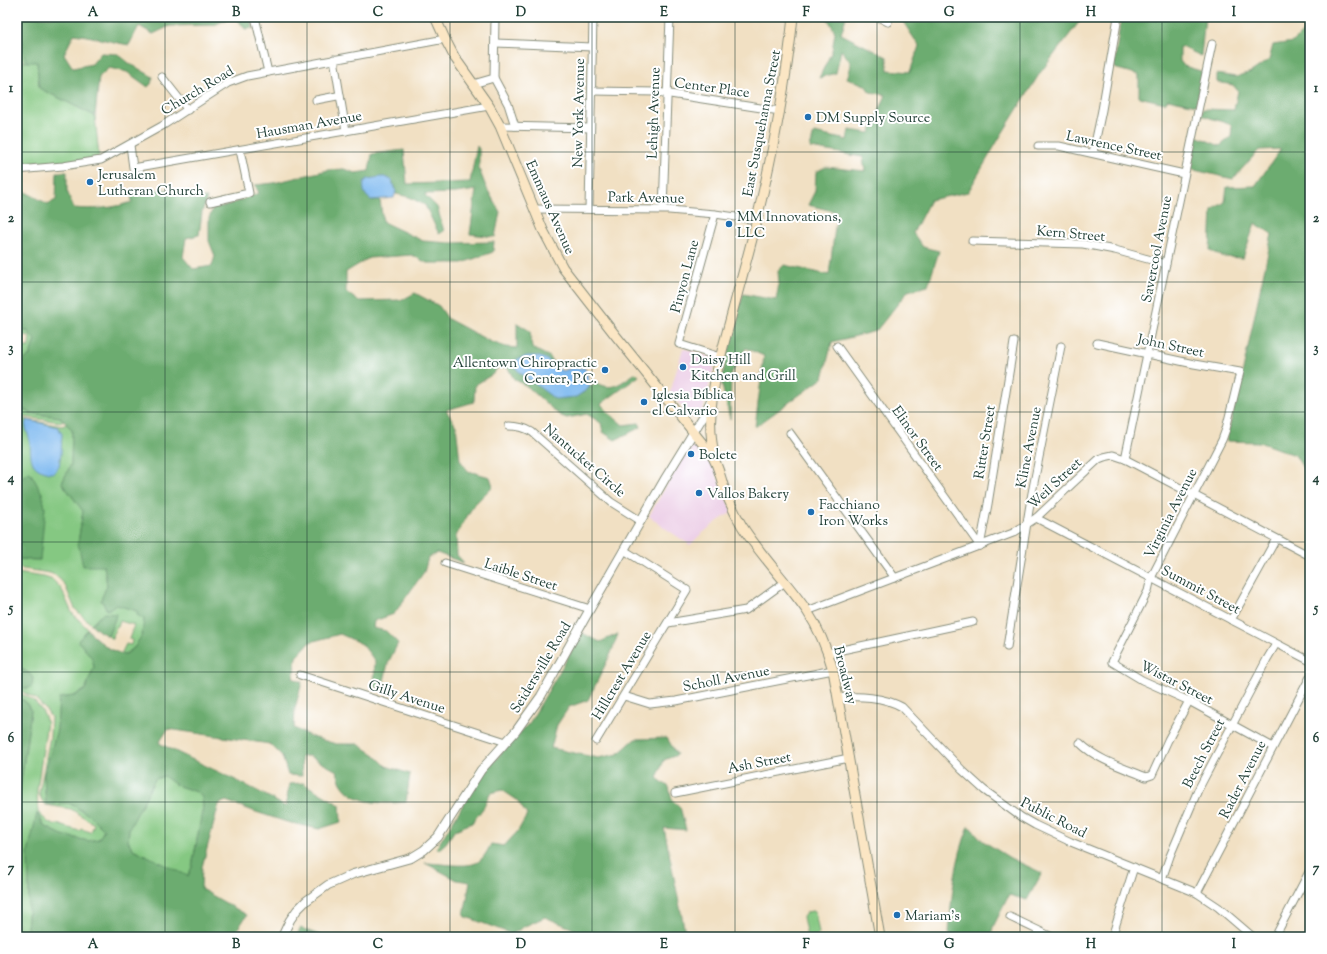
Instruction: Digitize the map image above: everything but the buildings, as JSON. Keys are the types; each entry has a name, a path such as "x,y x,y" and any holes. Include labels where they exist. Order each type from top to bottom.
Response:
{"main road":[{"name":"Emmaus Avenue","path":"435,17 455,58 489,106 500,126 552,249 573,282 694,432"},
{"name":"East Susquehanna Street","path":"718,467 711,433 712,397 720,357 757,220 770,161 790,49 793,17"},
{"name":"Broadway","path":"694,432 711,454 718,467 724,489 742,525 755,545 807,611 828,652 833,670 880,937"}],"street":[{"path":"255,17 268,72"},
{"path":"495,17 494,78 508,104 515,126"},
{"name":"New York Avenue","path":"589,209 593,17"},
{"name":"Lehigh Avenue","path":"663,209 670,17"},
{"path":"878,17 888,22"},
{"path":"1093,153 1118,17"},
{"name":"Church Road","path":"17,170 96,162 106,158 188,110 228,83 247,76 445,39"},
{"path":"495,43 592,47"},
{"name":"Savercool Avenue","path":"1125,459 1212,44"},
{"path":"334,59 346,131"},
{"path":"162,77 188,110"},
{"path":"473,84 494,78"},
{"name":"Center Place","path":"592,91 650,92 780,111"},
{"path":"316,100 337,96 340,97"},
{"name":"Hausman Avenue","path":"130,145 133,168 489,106"},
{"path":"500,126 590,128"},
{"name":"Lawrence Street","path":"1038,146 1058,146 1184,174"},
{"path":"210,202 248,192 240,150"},
{"name":"Park Avenue","path":"535,209 663,209 757,220"},
{"name":"Pinyon Lane","path":"715,214 679,344 720,357"},
{"name":"Kern Street","path":"972,241 1082,244 1116,250 1166,264"},
{"name":"Ritter Street","path":"980,546 1014,342"},
{"name":"John Street","path":"1097,343 1240,372"},
{"name":"Elinor Street","path":"837,346 980,546"},
{"name":"Kline Avenue","path":"1007,647 1027,525 1060,346"},
{"name":"Virginia Avenue","path":"1112,662 1148,591 1151,578 1194,496 1226,429 1240,372"},
{"name":"Seidersville Road","path":"282,937 290,920 301,905 328,885 353,874 405,860 420,854 438,837 480,770 530,714 624,550 704,415 712,397"},
{"name":"Nantucket Circle","path":"510,426 524,428 532,432 610,502 641,521"},
{"path":"790,433 894,578"},
{"name":"Weil Street","path":"807,611 1013,533 1036,518 1099,459 1113,455 1125,459 1310,556"},
{"name":"Summit Street","path":"1036,518 1310,661"},
{"path":"1231,620 1276,539"},
{"name":"Hillcrest Avenue","path":"596,741 687,590 624,550"},
{"name":"Laible Street","path":"446,563 590,609"},
{"path":"668,623 746,610 784,582"},
{"path":"828,652 973,622"},
{"name":"Beech Street","path":"1162,879 1170,856 1198,790 1276,644"},
{"name":"Wistar Street","path":"1112,662 1148,683 1189,701 1273,747"},
{"name":"Scholl Avenue","path":"624,696 650,704 833,670"},
{"name":"Gilly Avenue","path":"300,675 506,742"},
{"name":"Rader Avenue","path":"1197,893 1310,678"},
{"name":"Public Road","path":"838,698 852,696 873,698 891,702 902,707 962,770 992,796 1021,817 1071,842 1197,893 1218,907 1253,937"},
{"path":"1080,743 1087,750 1108,761 1146,777 1152,775 1168,740 1189,701"},
{"name":"Ash Street","path":"675,793 849,758"},
{"path":"1112,937 1134,867"},
{"path":"1275,937 1310,870"},
{"path":"1010,917 1052,937"}],"shaded area":[{"path":"683,348 716,359 703,409 701,414 694,417 689,415 670,393"},
{"path":"692,441 698,444 709,457 732,512 700,535 690,545 649,516"}],"green space":[{"path":"17,17 21,17 22,50 37,61 39,88 95,116 99,157 95,159 17,166 17,62 26,62 17,55"},
{"path":"21,17 233,17 214,25 170,26 153,34 139,26 129,45 74,34 64,54 73,68 92,64 101,53 118,54 129,63 153,77 151,84 148,87 127,72 109,68 99,77 95,116 39,88 37,62 27,62 22,50"},
{"path":"236,17 249,17 253,28 245,29"},
{"path":"827,17 846,17 841,34 887,57 888,70 910,72 919,46 902,20 903,17 1083,17 1040,73 968,192 930,200 913,233 923,247 939,251 928,286 908,291 876,331 832,342 823,378 755,427 764,356 746,348 731,374 730,419 721,381 743,294 776,300 779,284 778,271 784,265 829,275 837,212 808,205 815,191 816,172 826,167 865,171 863,157 810,148 814,133 847,140 849,130 870,133 886,95 870,92 865,85 847,78 850,63 841,50 836,73 819,78 832,51 835,32"},
{"path":"1205,17 1201,56 1180,47 1180,61 1184,66 1204,72 1196,105 1168,99 1165,103 1139,97 1139,75 1114,68 1121,18"},
{"path":"1310,25 1310,479 1295,455 1259,442 1226,441 1239,389 1272,234 1255,223 1243,258 1224,257 1210,251 1212,210 1225,202 1227,187 1255,186 1281,149 1259,150 1233,179 1190,169 1196,136 1220,146 1231,137 1232,125 1201,115 1203,109 1234,110 1238,91 1233,85 1217,82 1217,74 1236,77 1251,72 1269,60 1273,45 1293,42"},
{"path":"477,146 479,149 479,169 486,187 500,212 495,237 470,234 476,190 456,193 424,194 437,207 444,231 439,234 425,205 409,197 396,194 392,180 371,200 380,200 383,222 423,241 450,243 494,242 493,252 462,263 427,263 412,255 369,258 346,272 346,292 358,301 402,300 415,293 439,306 448,319 491,342 506,347 517,348 517,323 530,331 532,348 550,357 554,365 538,357 521,358 583,393 596,382 607,386 617,385 636,373 639,376 601,404 623,425 639,423 641,427 615,440 603,432 601,423 587,414 567,418 559,415 528,387 514,379 508,368 499,366 493,374 475,385 474,402 446,410 456,426 460,460 468,471 490,477 493,486 473,506 456,536 457,555 464,563 437,553 428,558 424,572 394,614 374,621 373,628 386,631 398,643 388,663 382,690 374,687 375,661 362,644 340,634 310,642 296,657 293,678 302,682 295,708 294,728 312,737 336,744 358,744 375,755 386,766 410,774 406,802 370,802 353,796 341,783 337,771 309,756 301,756 302,776 288,775 282,756 270,744 168,729 159,743 255,790 286,807 289,784 303,783 340,805 341,822 319,829 287,822 226,801 219,804 202,867 201,889 247,915 234,937 26,937 29,887 28,853 37,813 44,826 62,835 88,841 99,839 104,830 89,815 69,803 46,804 44,775 57,730 59,698 74,696 85,690 94,667 92,658 78,641 88,629 92,635 108,648 121,654 126,654 134,648 142,635 144,619 137,615 137,611 117,605 107,610 101,600 107,585 104,566 83,566 78,543 83,511 62,483 71,464 72,430 60,417 30,413 17,406 17,367 30,355 35,340 28,331 17,331 17,190 20,189 48,204 56,200 57,172 67,172 67,191 74,208 96,209 118,206 132,202 131,193 148,192 160,189 176,190 192,199 207,198 202,212 199,235 186,238 183,257 193,269 212,266 215,256 209,241 209,218 214,206 223,207 259,193 255,185 274,183 328,170 344,169 355,173 369,171 372,154 404,150 407,184 470,182","holes":["164,776 176,785 197,792 202,797 203,807 192,867 188,876 133,849 128,841 129,829 155,779"]},
{"path":"17,331 28,331 35,340 30,355 17,367 17,347 29,347 30,336 17,334"},
{"path":"17,406 30,413 60,417 63,420 61,422 17,416"},
{"path":"17,418 62,426 67,424 72,430 71,464 62,483 83,511 78,543 104,566 107,585 101,600 107,610 117,605 137,611 144,619 144,629 141,638 134,648 124,654 121,654 126,644 131,645 132,640 129,639 134,625 120,621 118,627 116,627 112,639 108,636 115,619 98,617 91,624 75,609 65,585 57,576 50,573 17,568 17,559 40,560 24,475 17,483"},
{"path":"30,472 42,493 45,508 40,560 17,559 17,483 24,475"},
{"path":"17,573 44,577 53,580 61,588 72,613 88,629 78,641 93,658 94,667 85,690 74,696 59,698 57,730 44,775 46,804 69,803 89,815 104,830 99,839 88,841 62,835 44,826 38,814 28,853 29,887 26,937 17,937 17,810 31,711 25,701 17,698 17,693 28,697 36,703 40,707 47,722 37,790 38,812 48,822 54,825 58,824 79,831 81,829 91,832 94,824 71,809 44,804 39,794 50,737 51,717 36,699 17,689 29,688 30,674 17,666"},
{"path":"104,613 116,614 108,636 91,624"},
{"path":"582,633 600,642 618,634 611,653 588,700 569,707 557,725 551,748 598,758 618,754 635,739 667,738 677,755 664,760 657,778 669,787 672,800 680,807 686,830 664,828 686,937 582,937 576,930 545,917 512,934 464,916 470,882 457,880 425,863 465,865 479,862 491,844 504,846 518,831 527,815 517,800 502,790 490,793 484,807 472,823 455,830 446,843 438,850 437,847 482,774 530,722"},
{"path":"17,666 30,674 33,678 32,686 29,688 17,688"},
{"path":"17,698 25,701 31,710 17,810"},
{"path":"164,776 176,785 197,792 202,797 203,807 192,867 188,877 133,849 128,841 129,829 155,779"},
{"path":"969,826 983,841 1010,858 1042,873 1027,900 1009,895 993,927 991,937 965,937 949,934 954,879 960,852"},
{"path":"807,912 815,912 819,933 816,937 807,937 803,917"},
{"path":"300,928 325,937 297,937"}],"water":[{"path":"385,177 392,180 396,191 394,198 371,200 365,194 364,182 368,179"},
{"path":"527,356 537,356 546,359 562,371 572,368 585,368 590,384 588,389 576,397 555,399 519,372 514,365 516,360"},
{"path":"27,420 58,427 62,434 59,466 55,472 45,472 38,469 33,463 30,442 25,424"}],"place":[{"name":"DM Supply Source","path":"808,117"},
{"name":"Jerusalem Lutheran Church","path":"90,182"},
{"name":"MM Innovations, LLC","path":"729,224"},
{"name":"Daisy Hill Kitchen and Grill","path":"683,367"},
{"name":"Allentown Chiropractic Center, P.C.","path":"605,370"},
{"name":"Iglesia Bíblica el Calvario","path":"644,402"},
{"name":"Bolete","path":"691,454"},
{"name":"Vallos Bakery","path":"699,493"},
{"name":"Facchiano Iron Works","path":"811,512"},
{"name":"Mariam's","path":"897,915"}]}
